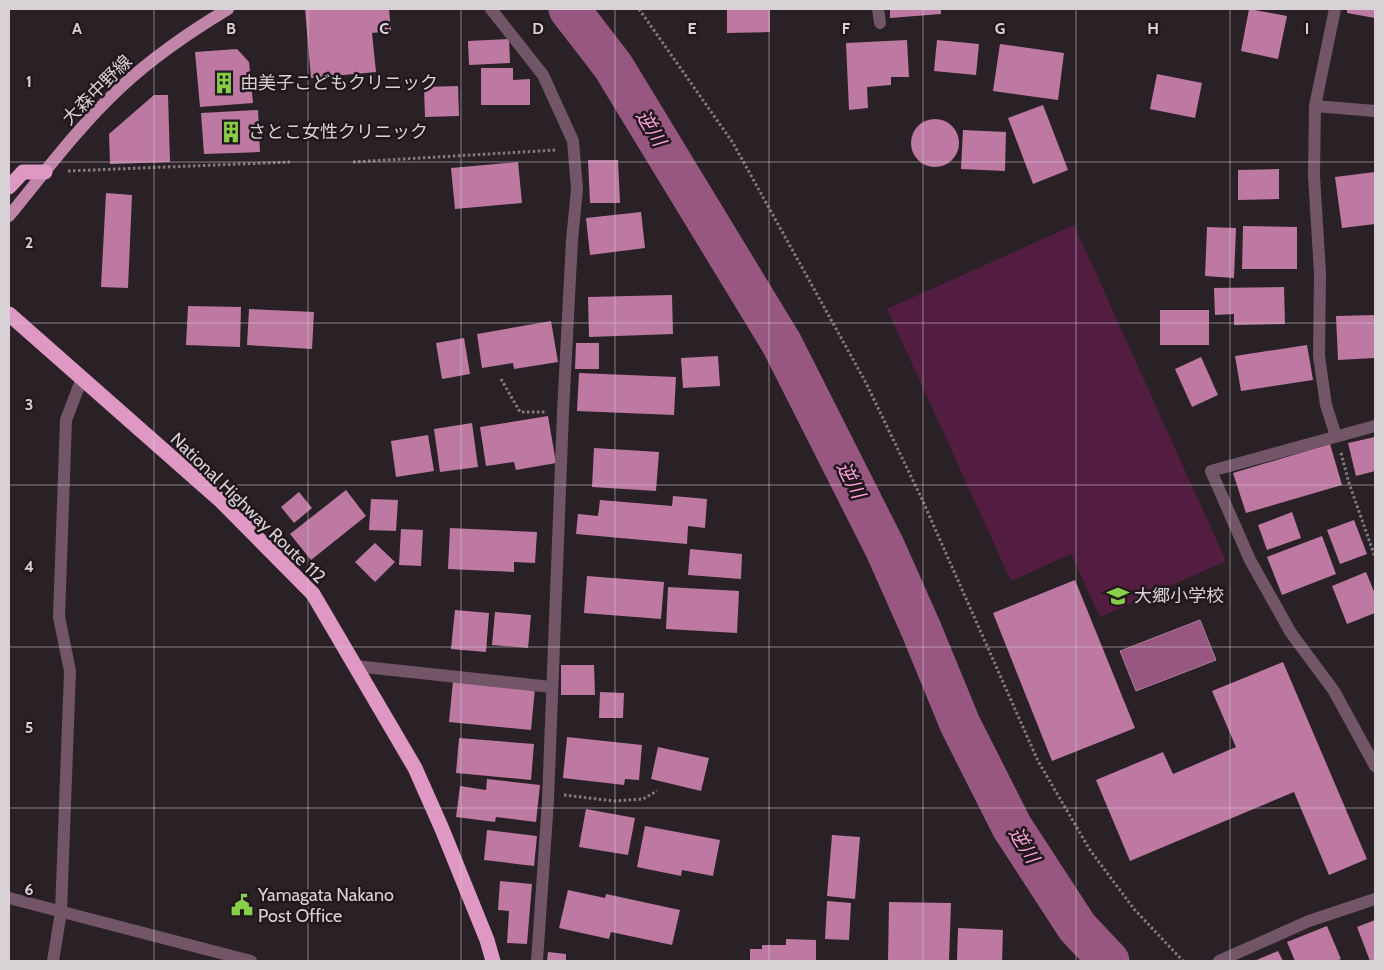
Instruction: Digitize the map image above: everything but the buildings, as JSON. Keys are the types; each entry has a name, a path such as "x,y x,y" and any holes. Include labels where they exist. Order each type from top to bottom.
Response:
{"highway":[{"path":"9,188 23,172 45,172"},
{"name":"National Highway Route 112","path":"9,314 220,500 313,594 415,768 442,828 487,940 493,961"}],"main road":[{"name":"大森中野線","path":"9,216 88,120 122,86 148,64 228,9"}],"street":[{"path":"491,9 543,76 573,140 577,189 572,240 551,687 548,794 537,961"},
{"path":"878,9 880,23"},
{"path":"1335,9 1315,106 1314,176 1320,273 1320,356 1326,405 1336,436"},
{"path":"1315,106 1375,111"},
{"path":"53,961 61,912 70,671 59,617 66,420 82,378"},
{"path":"1375,426 1211,470 1255,568 1291,633 1334,691 1375,766"},
{"path":"355,666 551,687"},
{"path":"9,898 251,961"},
{"path":"1219,961 1309,921 1375,899"}],"path":[{"path":"639,9 733,143 865,381 921,497 1038,761 1090,850 1134,909 1182,961"},
{"path":"354,162 574,149"},
{"path":"45,172 290,162"},
{"path":"501,379 520,412 564,412"},
{"path":"1336,436 1349,483 1375,557"},
{"path":"548,794 614,801 643,799 657,791"}],"shaded area":[{"path":"1074,225 1226,561 1100,617 1071,554 1011,581 887,309"},
{"path":"1200,620 1216,660 1136,691 1120,651"}],"waterway":[{"name":"逆川","path":"569,9 613,66 782,344 885,548 960,724 1012,827 1077,927 1109,961"}],"place":[{"name":"由美子こどもクリニック","path":"224,83"},
{"name":"さとこ女性クリニック","path":"231,132"},
{"name":"大郷小学校","path":"1118,596"},
{"name":"Yamagata Nakano Post Office","path":"242,905"}]}
